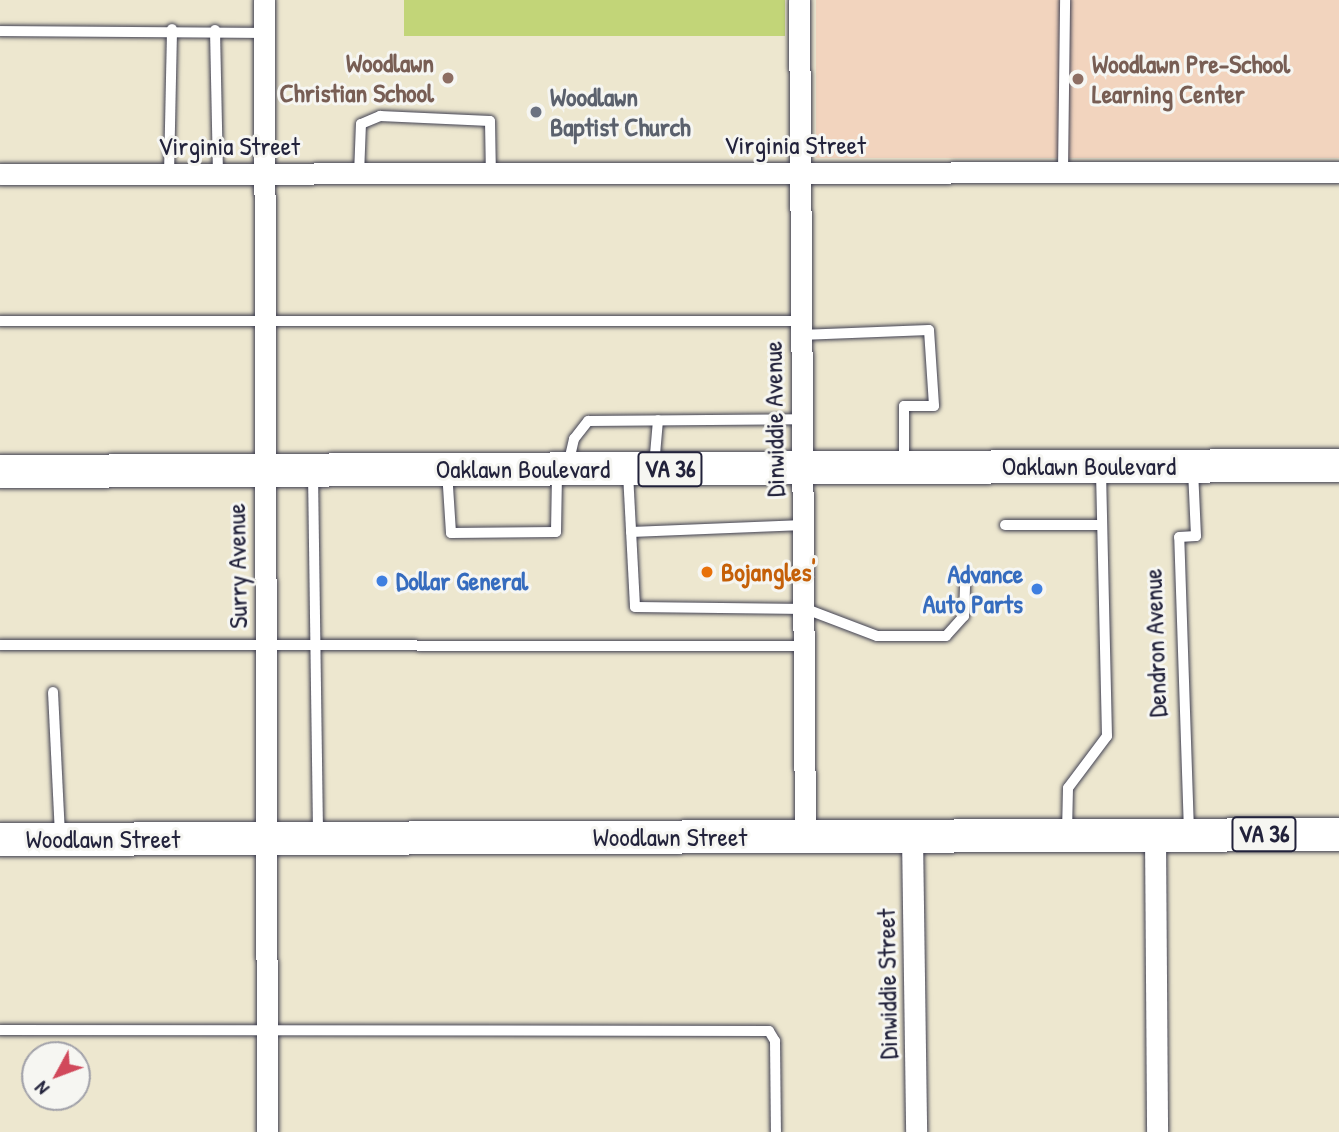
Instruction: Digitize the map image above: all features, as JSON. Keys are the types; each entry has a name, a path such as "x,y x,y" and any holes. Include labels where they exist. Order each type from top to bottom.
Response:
{"highway":[{"name":"Oaklawn Boulevard","path":"0,471 1339,466"},
{"name":"Woodlawn Street","path":"0,839 1339,834"}],"street":[{"name":"Surry Avenue","path":"264,0 267,1132"},
{"name":"Dinwiddie Avenue","path":"799,0 801,419 806,609 805,836"},
{"name":"Virginia Street","path":"0,174 491,176 1339,172"},
{"name":"Dinwiddie Street","path":"912,835 916,1132"},
{"path":"1155,835 1157,1132"}],"lane":[{"path":"1063,173 1065,0"},
{"path":"0,31 172,29 264,33"},
{"path":"169,174 172,29"},
{"path":"215,30 218,174"},
{"path":"359,175 361,124 380,116 490,121 491,176"},
{"path":"0,321 929,330 934,406 904,406 904,467"},
{"path":"447,468 451,533 556,532 562,469 574,439 588,421 801,419"},
{"path":"659,420 641,469 631,531 635,607 806,609 877,636 946,636 964,616 965,583"},
{"name":"Dendron Avenue","path":"1189,835 1179,537 1196,536 1193,466"},
{"path":"1067,835 1068,789 1107,736 1101,467"},
{"path":"313,470 313,646 318,837"},
{"path":"1005,524 1102,525"},
{"path":"631,531 804,526"},
{"path":"0,645 806,646"},
{"path":"53,692 60,839"},
{"path":"0,1030 769,1031 775,1041 776,1132"}],"shaded area":[{"name":"Woodlawn Pre-School Learning Center","path":"816,0 1339,0 1339,158 816,158"}],"green space":[{"path":"404,0 785,0 785,36 404,36"}],"place":[{"name":"Woodlawn Christian School","path":"448,78"},
{"name":"Woodlawn Pre-School Learning Center","path":"1078,79"},
{"name":"Woodlawn Baptist Church","path":"536,112"},
{"name":"Bojangles'","path":"707,572"},
{"name":"Dollar General","path":"382,581"},
{"name":"Advance Auto Parts","path":"1037,589"}]}
